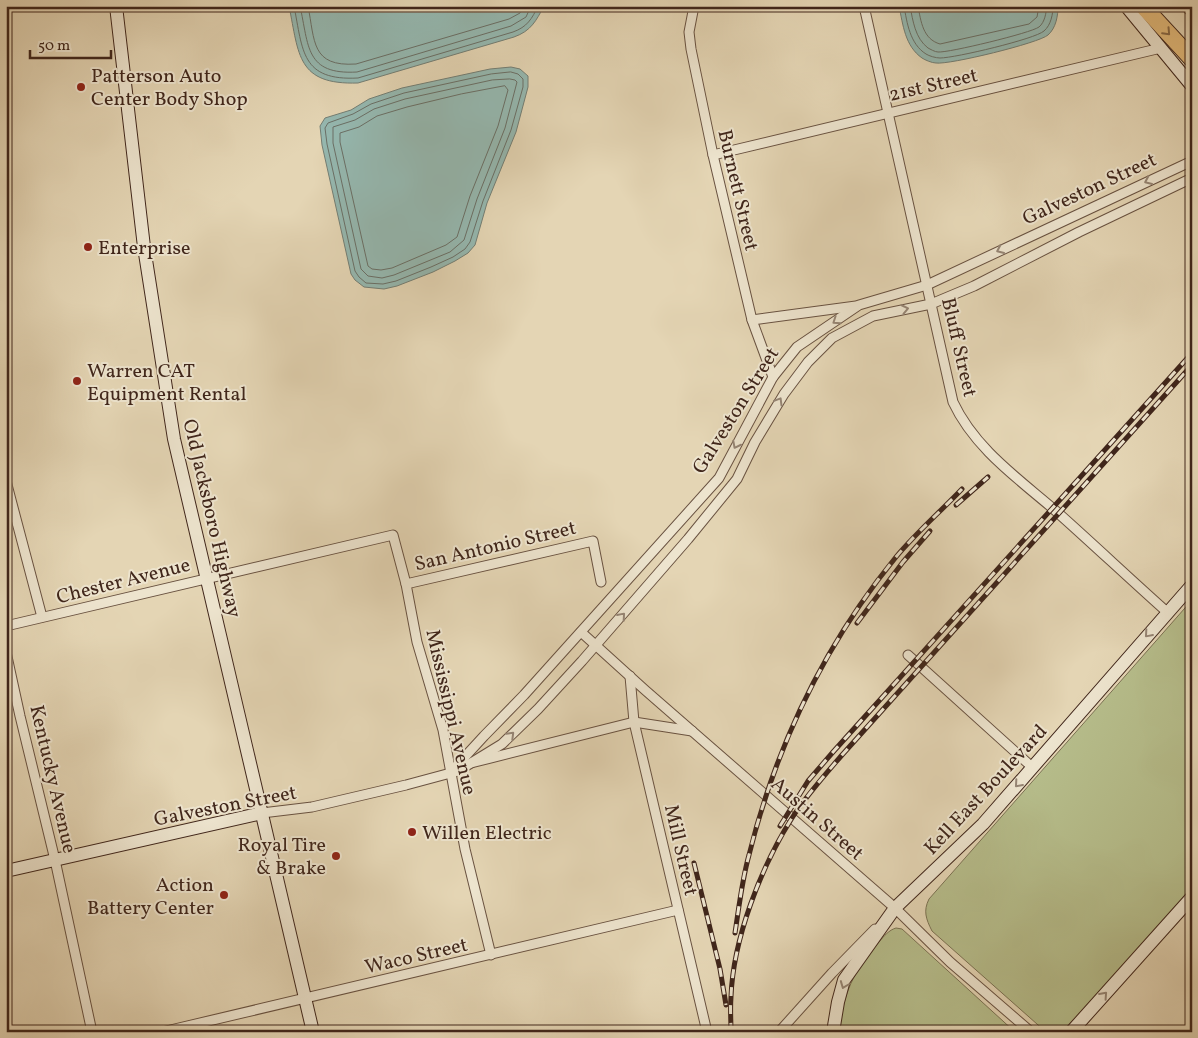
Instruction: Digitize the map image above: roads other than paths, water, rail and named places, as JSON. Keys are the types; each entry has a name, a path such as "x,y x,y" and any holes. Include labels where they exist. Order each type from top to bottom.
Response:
{"highway":[{"path":"1143,6 1192,59"}],"main road":[{"name":"Old Jacksboro Highway","path":"116,6 144,247 174,439 313,1032"},
{"path":"1126,6 1192,86"},
{"name":"Kell East Boulevard","path":"833,1032 844,980 895,908 983,824 1192,585"},
{"name":"Galveston Street","path":"6,871 262,813"},
{"path":"1071,1032 1190,903"}],"street":[{"name":"Burnett Street","path":"694,6 689,32 691,49 713,155 752,320 773,377"},
{"name":"Bluff Street","path":"864,6 953,402 968,429 1013,475 1167,612"},
{"name":"21st Street","path":"713,155 1161,48"},
{"name":"Galveston Street","path":"450,773 581,632 719,478 773,377 797,347 859,305 927,285 1192,161"},
{"name":"Galveston Street","path":"262,813 312,807 458,771 502,744 538,709 596,645 737,479 755,442 784,394 814,356 832,338 873,316 931,304 974,286 1079,232 1192,178"},
{"path":"752,320 859,305"},
{"path":"6,481 42,617"},
{"name":"Chester Avenue","path":"6,626 393,535"},
{"name":"Mississippi Avenue","path":"393,535 406,584 417,642 443,730 465,849 491,956"},
{"name":"San Antonio Street","path":"406,584 593,541 601,582"},
{"name":"Austin Street","path":"581,632 895,908 950,962 1032,1032"},
{"name":"Kentucky Avenue","path":"6,652 55,860 92,1032"},
{"path":"908,655 1032,767"},
{"name":"Mill Street","path":"630,676 634,722 706,1032"},
{"name":"Galveston Street","path":"472,763 634,722 692,731"},
{"path":"779,1032 832,972 895,908"},
{"name":"Waco Street","path":"162,1032 491,956 678,910"}],"water":[{"path":"289,6 544,6 532,25 520,35 358,83 323,79 304,64 295,39"},
{"path":"899,6 1058,6 1057,18 1053,29 1041,39 975,57 936,63 922,58 908,41"},
{"path":"511,67 520,69 528,76 528,87 516,132 487,203 475,245 468,253 455,261 397,286 384,289 364,287 351,274 322,145 320,126 325,118 351,110 369,99 402,88 490,69"}],"railway":[{"path":"780,826 808,781 833,752 1192,353"},
{"path":"731,1032 733,975 743,928 770,858 797,810 842,755 1192,365"},
{"path":"956,505 988,477"},
{"path":"735,933 744,874 760,814 773,775 806,698 825,661 870,590 904,548 962,489"},
{"path":"857,623 903,562 930,531"},
{"path":"694,863 720,969 726,1005"}],"place":[{"name":"Patterson Auto Center Body Shop","path":"81,87"},
{"name":"Enterprise","path":"88,247"},
{"name":"Warren CAT Equipment Rental","path":"77,381"},
{"name":"Willen Electric","path":"412,832"},
{"name":"Royal Tire & Brake","path":"336,856"},
{"name":"Action Battery Center","path":"224,895"}]}
